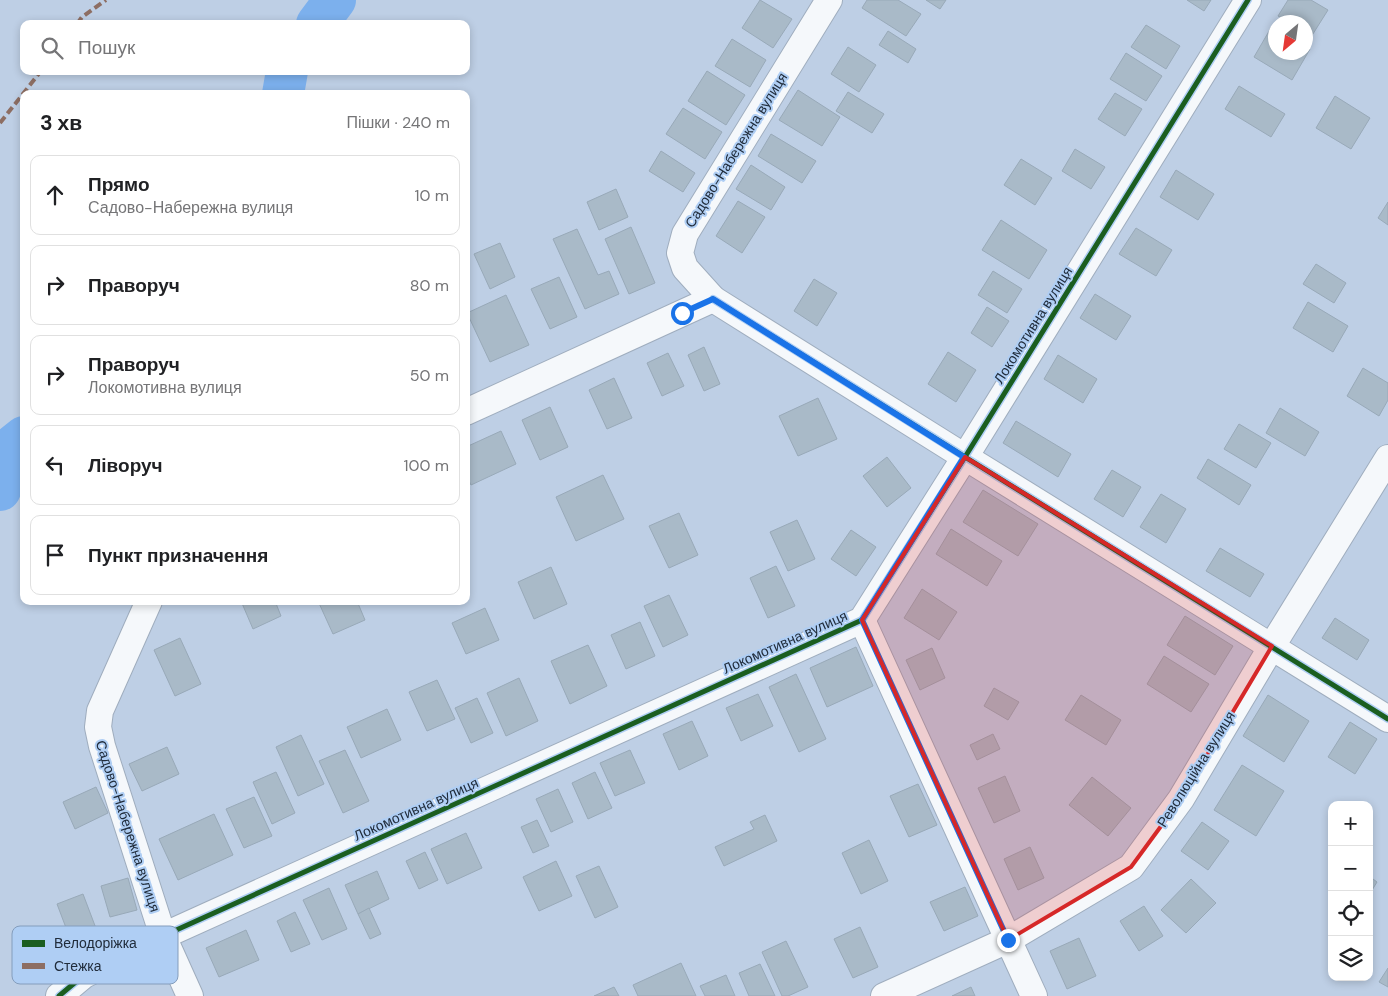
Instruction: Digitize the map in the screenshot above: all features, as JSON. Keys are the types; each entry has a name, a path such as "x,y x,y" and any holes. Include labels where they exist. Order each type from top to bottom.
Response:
{"street":[{"name":"Садово-Набережна вулиця","path":"829,0 685,234 680,252 685,268 713,299 964,457 1388,718"},
{"name":"Локомотивна вулиця","path":"178,929 862,620 1248,0"},
{"path":"470,410 713,299"},
{"name":"Революційна вулиця","path":"884,996 1008,940 1130,867 1181,799 1272,646 1388,458"},
{"name":"Садово-Набережна вулиця","path":"147,605 100,711 98,727 102,746 160,926"},
{"path":"862,620 1034,996"},
{"name":"Садово-Набережна вулиця","path":"178,969 190,996"},
{"name":"Локомотивна вулиця","path":"58,996 73,984"}],"highlighted area":[{"path":"965,457 1272,646 1181,799 1131,867 1008,940 862,620"}],"building":[{"path":"760,0 792,19 773,48 742,28"},
{"path":"867,0 898,0 921,14 906,36 862,8"},
{"path":"926,0 946,0 940,9"},
{"path":"1187,0 1211,0 1204,11"},
{"path":"1288,0 1311,0 1328,10 1313,34 1313,15 1279,15"},
{"path":"1146,25 1180,46 1166,69 1131,47"},
{"path":"888,31 916,49 908,63 879,45"},
{"path":"1268,33 1268,60 1304,60 1292,80 1254,57"},
{"path":"732,39 766,60 750,87 715,66"},
{"path":"848,47 876,65 859,92 831,74"},
{"path":"1126,53 1162,76 1146,101 1110,79"},
{"path":"707,71 745,95 726,125 688,101"},
{"path":"1239,86 1285,114 1271,137 1225,109"},
{"path":"798,90 840,117 822,146 779,120"},
{"path":"848,92 884,114 872,133 836,111"},
{"path":"1115,93 1142,109 1125,136 1098,119"},
{"path":"1335,96 1370,118 1351,149 1316,128"},
{"path":"683,108 722,132 705,159 666,134"},
{"path":"771,134 816,161 802,183 758,156"},
{"path":"1075,149 1105,167 1091,189 1062,171"},
{"path":"661,151 695,173 683,192 649,171"},
{"path":"1021,159 1052,178 1035,205 1004,185"},
{"path":"751,165 785,187 771,210 736,189"},
{"path":"1176,170 1214,194 1198,220 1160,197"},
{"path":"616,189 628,217 599,230 587,202"},
{"path":"738,201 765,217 742,253 716,236"},
{"path":"1388,202 1388,225 1378,218"},
{"path":"1001,220 1047,250 1029,279 982,250"},
{"path":"631,227 655,283 629,294 605,239"},
{"path":"1136,228 1172,250 1156,276 1119,254"},
{"path":"577,229 598,275 609,271 619,294 585,309 553,239"},
{"path":"500,243 515,277 490,289 474,254"},
{"path":"1316,264 1346,283 1334,303 1303,284"},
{"path":"993,271 1022,289 1007,313 978,295"},
{"path":"559,277 577,317 550,329 531,289"},
{"path":"814,279 837,293 817,326 794,311"},
{"path":"1095,294 1131,316 1116,340 1080,318"},
{"path":"506,295 529,345 490,362 470,319 470,312"},
{"path":"1308,302 1348,326 1333,352 1293,328"},
{"path":"987,307 1009,321 992,347 971,333"},
{"path":"704,347 720,384 704,391 688,355"},
{"path":"948,352 976,370 956,402 928,384"},
{"path":"668,353 684,386 662,396 647,363"},
{"path":"1058,355 1097,379 1083,403 1044,379"},
{"path":"1363,368 1388,383 1388,400 1379,416 1347,396"},
{"path":"614,378 632,418 607,429 589,390"},
{"path":"818,398 837,439 798,456 779,416"},
{"path":"550,407 568,447 540,460 522,420"},
{"path":"1280,408 1319,432 1305,456 1266,433"},
{"path":"1016,421 1071,454 1058,477 1003,443"},
{"path":"1239,424 1271,443 1256,468 1224,449"},
{"path":"501,431 516,464 471,485 470,445"},
{"path":"887,457 911,488 887,507 863,476"},
{"path":"1208,459 1251,485 1239,505 1197,478"},
{"path":"1112,470 1141,487 1123,517 1094,499"},
{"path":"603,475 624,519 576,541 556,497"},
{"path":"983,490 1038,524 1018,556 963,522"},
{"path":"1161,494 1186,509 1166,543 1140,527"},
{"path":"679,513 698,555 669,568 649,526"},
{"path":"797,520 815,559 788,571 770,532"},
{"path":"951,529 1002,561 987,586 936,554"},
{"path":"851,530 876,547 856,576 831,559"},
{"path":"1220,548 1264,574 1250,597 1206,571"},
{"path":"776,566 795,606 768,618 750,578"},
{"path":"551,567 567,604 534,619 518,582"},
{"path":"922,589 957,612 939,640 904,618"},
{"path":"669,595 688,635 663,647 644,606"},
{"path":"243,605 277,605 281,616 253,629"},
{"path":"320,605 359,605 365,620 333,634"},
{"path":"485,608 499,640 466,654 452,623"},
{"path":"1185,616 1233,646 1215,675 1167,645"},
{"path":"1335,618 1369,640 1357,660 1322,638"},
{"path":"640,622 655,656 626,669 611,635"},
{"path":"180,638 201,684 175,696 154,650"},
{"path":"588,645 607,686 570,704 551,661"},
{"path":"856,647 873,686 827,707 810,668"},
{"path":"932,648 945,678 920,690 906,660"},
{"path":"1164,656 1209,684 1191,712 1147,684"},
{"path":"796,674 826,739 799,752 769,687"},
{"path":"519,678 538,721 506,736 487,693"},
{"path":"437,680 455,719 427,731 409,692"},
{"path":"994,688 1019,702 1008,720 984,706"},
{"path":"758,694 773,726 741,741 726,708"},
{"path":"1081,695 1121,720 1106,745 1065,720"},
{"path":"1268,695 1309,721 1284,762 1243,736"},
{"path":"477,698 493,733 471,743 455,708"},
{"path":"387,709 401,740 361,758 347,727"},
{"path":"692,721 708,756 679,770 663,734"},
{"path":"1350,722 1377,739 1355,774 1328,757"},
{"path":"993,734 1000,749 977,760 970,745"},
{"path":"301,735 324,784 298,796 276,747"},
{"path":"167,747 179,774 142,791 129,764"},
{"path":"345,750 369,801 343,813 319,761"},
{"path":"630,750 645,783 615,796 600,763"},
{"path":"1242,765 1284,791 1256,836 1214,810"},
{"path":"276,772 295,813 272,824 253,782"},
{"path":"595,772 612,808 588,819 572,783"},
{"path":"1005,776 1020,811 994,823 978,788"},
{"path":"1092,777 1131,808 1108,836 1069,805"},
{"path":"918,784 937,825 909,837 890,796"},
{"path":"96,787 108,813 75,829 63,802"},
{"path":"558,789 573,822 551,832 536,799"},
{"path":"254,797 272,836 244,848 226,809"},
{"path":"214,814 233,855 178,880 159,839"},
{"path":"765,815 777,841 724,866 715,847 754,829 750,822"},
{"path":"537,820 549,846 533,853 521,827"},
{"path":"1202,822 1229,841 1208,870 1181,851"},
{"path":"466,833 482,868 447,884 431,849"},
{"path":"869,840 888,881 861,894 842,853"},
{"path":"1030,847 1044,878 1018,890 1004,859"},
{"path":"425,852 438,880 419,889 406,861"},
{"path":"556,861 572,896 539,911 523,877"},
{"path":"599,866 618,907 595,918 576,876"},
{"path":"377,871 389,899 358,914 345,885"},
{"path":"128,878 137,910 110,917 101,886"},
{"path":"1191,879 1216,903 1186,933 1161,910"},
{"path":"1373,879 1377,882 1373,888"},
{"path":"965,887 978,916 944,931 930,902"},
{"path":"329,888 347,929 322,940 303,900"},
{"path":"83,894 95,926 65,926 57,904"},
{"path":"1144,906 1163,936 1139,951 1120,921"},
{"path":"369,908 381,934 370,939 358,914"},
{"path":"295,912 310,944 291,952 277,921"},
{"path":"860,927 878,967 853,978 834,939"},
{"path":"246,930 259,960 219,977 206,948"},
{"path":"1079,938 1096,976 1067,989 1050,951"},
{"path":"786,941 808,987 788,996 782,996 762,952"},
{"path":"681,963 696,996 638,996 633,985"},
{"path":"760,964 775,996 749,996 739,973"},
{"path":"1388,968 1388,987 1379,982"},
{"path":"726,975 735,996 705,996 700,986"},
{"path":"614,987 619,996 594,996"},
{"path":"971,987 975,996 952,996"}],"waterway":[{"path":"320,20 335,0"},
{"path":"284,90 286,75"},
{"path":"0,490 5,452 20,440"}],"marked path":[{"path":"80,20 106,0"},
{"path":"26,90 38,75"},
{"path":"0,123 20,98"}],"cycle path":[{"path":"178,929 862,620 1248,0"},
{"path":"713,299 1388,719"},
{"path":"59,996 73,984"}],"route":[{"path":"682,313 713,299 964,457 862,620 1008,940"}]}
